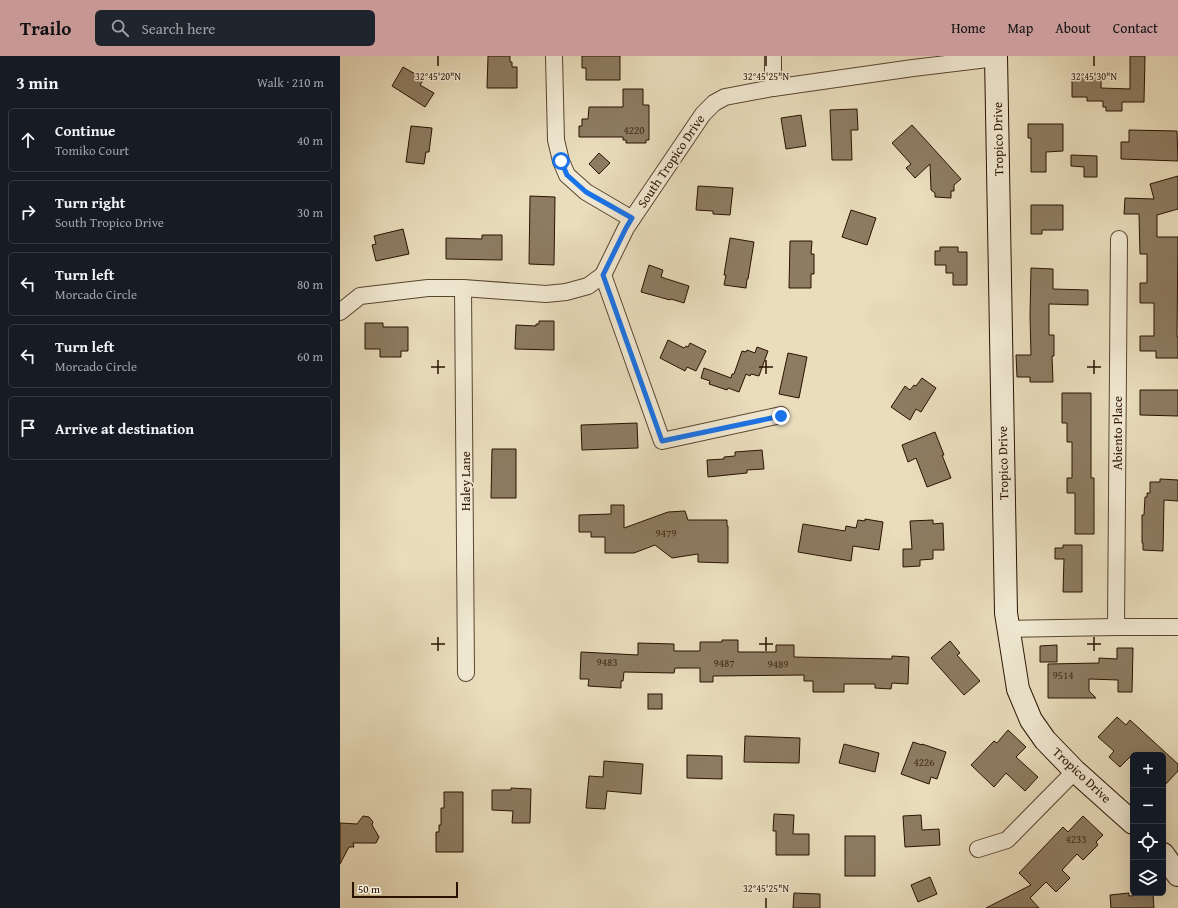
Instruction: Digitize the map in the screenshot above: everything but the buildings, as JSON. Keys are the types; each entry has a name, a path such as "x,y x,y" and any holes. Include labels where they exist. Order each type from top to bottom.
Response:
{"street":[{"path":"554,56 556,140 561,161 567,175 586,192 632,218"},
{"path":"773,56 773,88"},
{"name":"South Tropico Drive","path":"340,312 360,296 428,288 463,288 546,294 566,292 588,286 603,275 632,218 703,114 714,103 725,97 773,88 996,57"},
{"name":"Tropico Drive","path":"996,57 1006,613 1018,689 1031,720 1045,740 1075,771 1130,820"},
{"name":"Abiento Place","path":"1116,627 1119,239"},
{"path":"603,275 662,441 781,416"},
{"name":"Haley Lane","path":"463,288 466,674"},
{"path":"1008,629 1178,627"},
{"path":"978,850 1007,840 1075,771"},
{"path":"1166,858 1178,875"}],"route":[{"path":"561,161 567,175 586,192 632,218 603,275 662,441 781,416"}]}
